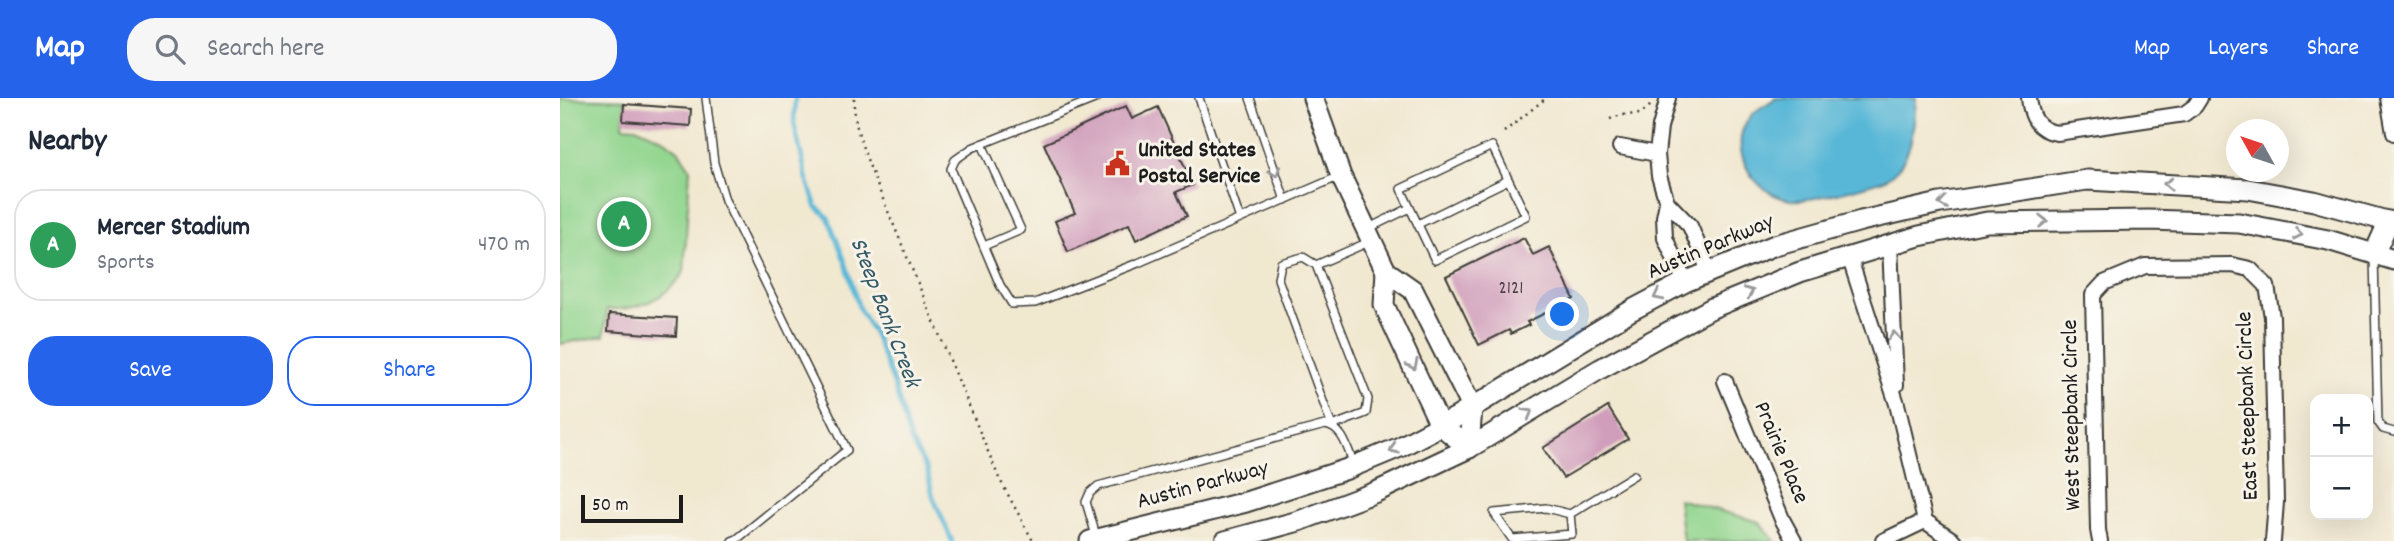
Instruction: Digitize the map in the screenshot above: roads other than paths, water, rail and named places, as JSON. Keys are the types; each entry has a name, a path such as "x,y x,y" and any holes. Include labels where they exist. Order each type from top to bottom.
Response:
{"main road":[{"path":"1313,98 1341,176 1386,271 1413,289 1472,407 1469,448"},
{"name":"Austin Parkway","path":"1093,540 1246,502 1355,466 1400,447 1440,425 1632,310 1685,282 1775,245 1861,221 1940,203 2087,180 2248,189 2314,201 2392,222"},
{"path":"1225,541 1299,521 1357,499 1469,448 1600,369 1712,307 1849,256 1919,236 1987,222 2149,220 2239,223 2328,240 2394,260"},
{"path":"1849,256 1861,221 1890,244"},
{"path":"2374,254 2392,222"},
{"path":"1386,271 1384,304 1440,425 1469,448"}],"street":[{"path":"2029,98 2037,122 2045,131 2057,134 2184,114 2195,106 2200,98"},
{"path":"2388,98 2394,133"},
{"path":"1660,99 1657,154 1659,176 1667,202 1690,226 1709,271"},
{"path":"1620,147 1657,154"},
{"path":"1667,202 1664,217 1665,238 1685,282"},
{"path":"1890,244 1897,404"},
{"path":"1849,256 1897,404 1925,521 1954,541"},
{"name":"East Steepbank Circle","path":"2175,266 2232,265 2250,269 2267,286 2272,330 2276,502 2273,541"},
{"name":"West Steepbank Circle","path":"2100,541 2093,295 2104,282 2145,267 2175,266"},
{"name":"Prairie Place","path":"1725,381 1794,541"},
{"path":"1883,541 1925,521"}],"lane":[{"path":"706,98 714,163 725,200 847,450 736,540"},
{"path":"1097,98 982,144 954,160 951,169 1000,285 1012,304 1035,303 1138,263 1341,176"},
{"path":"1199,98 1240,219"},
{"path":"1250,98 1284,200"},
{"path":"982,144 1021,230 984,246"},
{"path":"1492,146 1526,216 1435,260 1410,208 1402,189 1492,146"},
{"path":"1418,224 1508,180"},
{"path":"1316,265 1410,208"},
{"path":"2374,254 2378,422 2383,429 2394,432"},
{"path":"1303,257 1316,265 1368,399 1366,413 1332,426 1278,279 1281,263 1303,257"},
{"path":"1093,540 1086,502 1090,493 1098,486 1325,425 1339,431 1355,466"},
{"path":"1570,514 1572,534 1511,539 1494,513 1546,509 1570,514 1634,475"}],"water":[{"path":"1777,98 1916,98 1913,132 1906,155 1894,173 1884,180 1823,197 1790,200 1774,195 1761,186 1744,160 1742,131 1750,117"}],"waterway":[{"name":"Steep Bank Creek","path":"795,98 794,123 816,206 828,217 859,308 875,336 894,384 910,439 927,470 933,497 952,541"}],"place":[{"name":"United States Postal Service","path":"1118,164"},
{"name":"Mercer Stadium","path":"624,224"}]}
